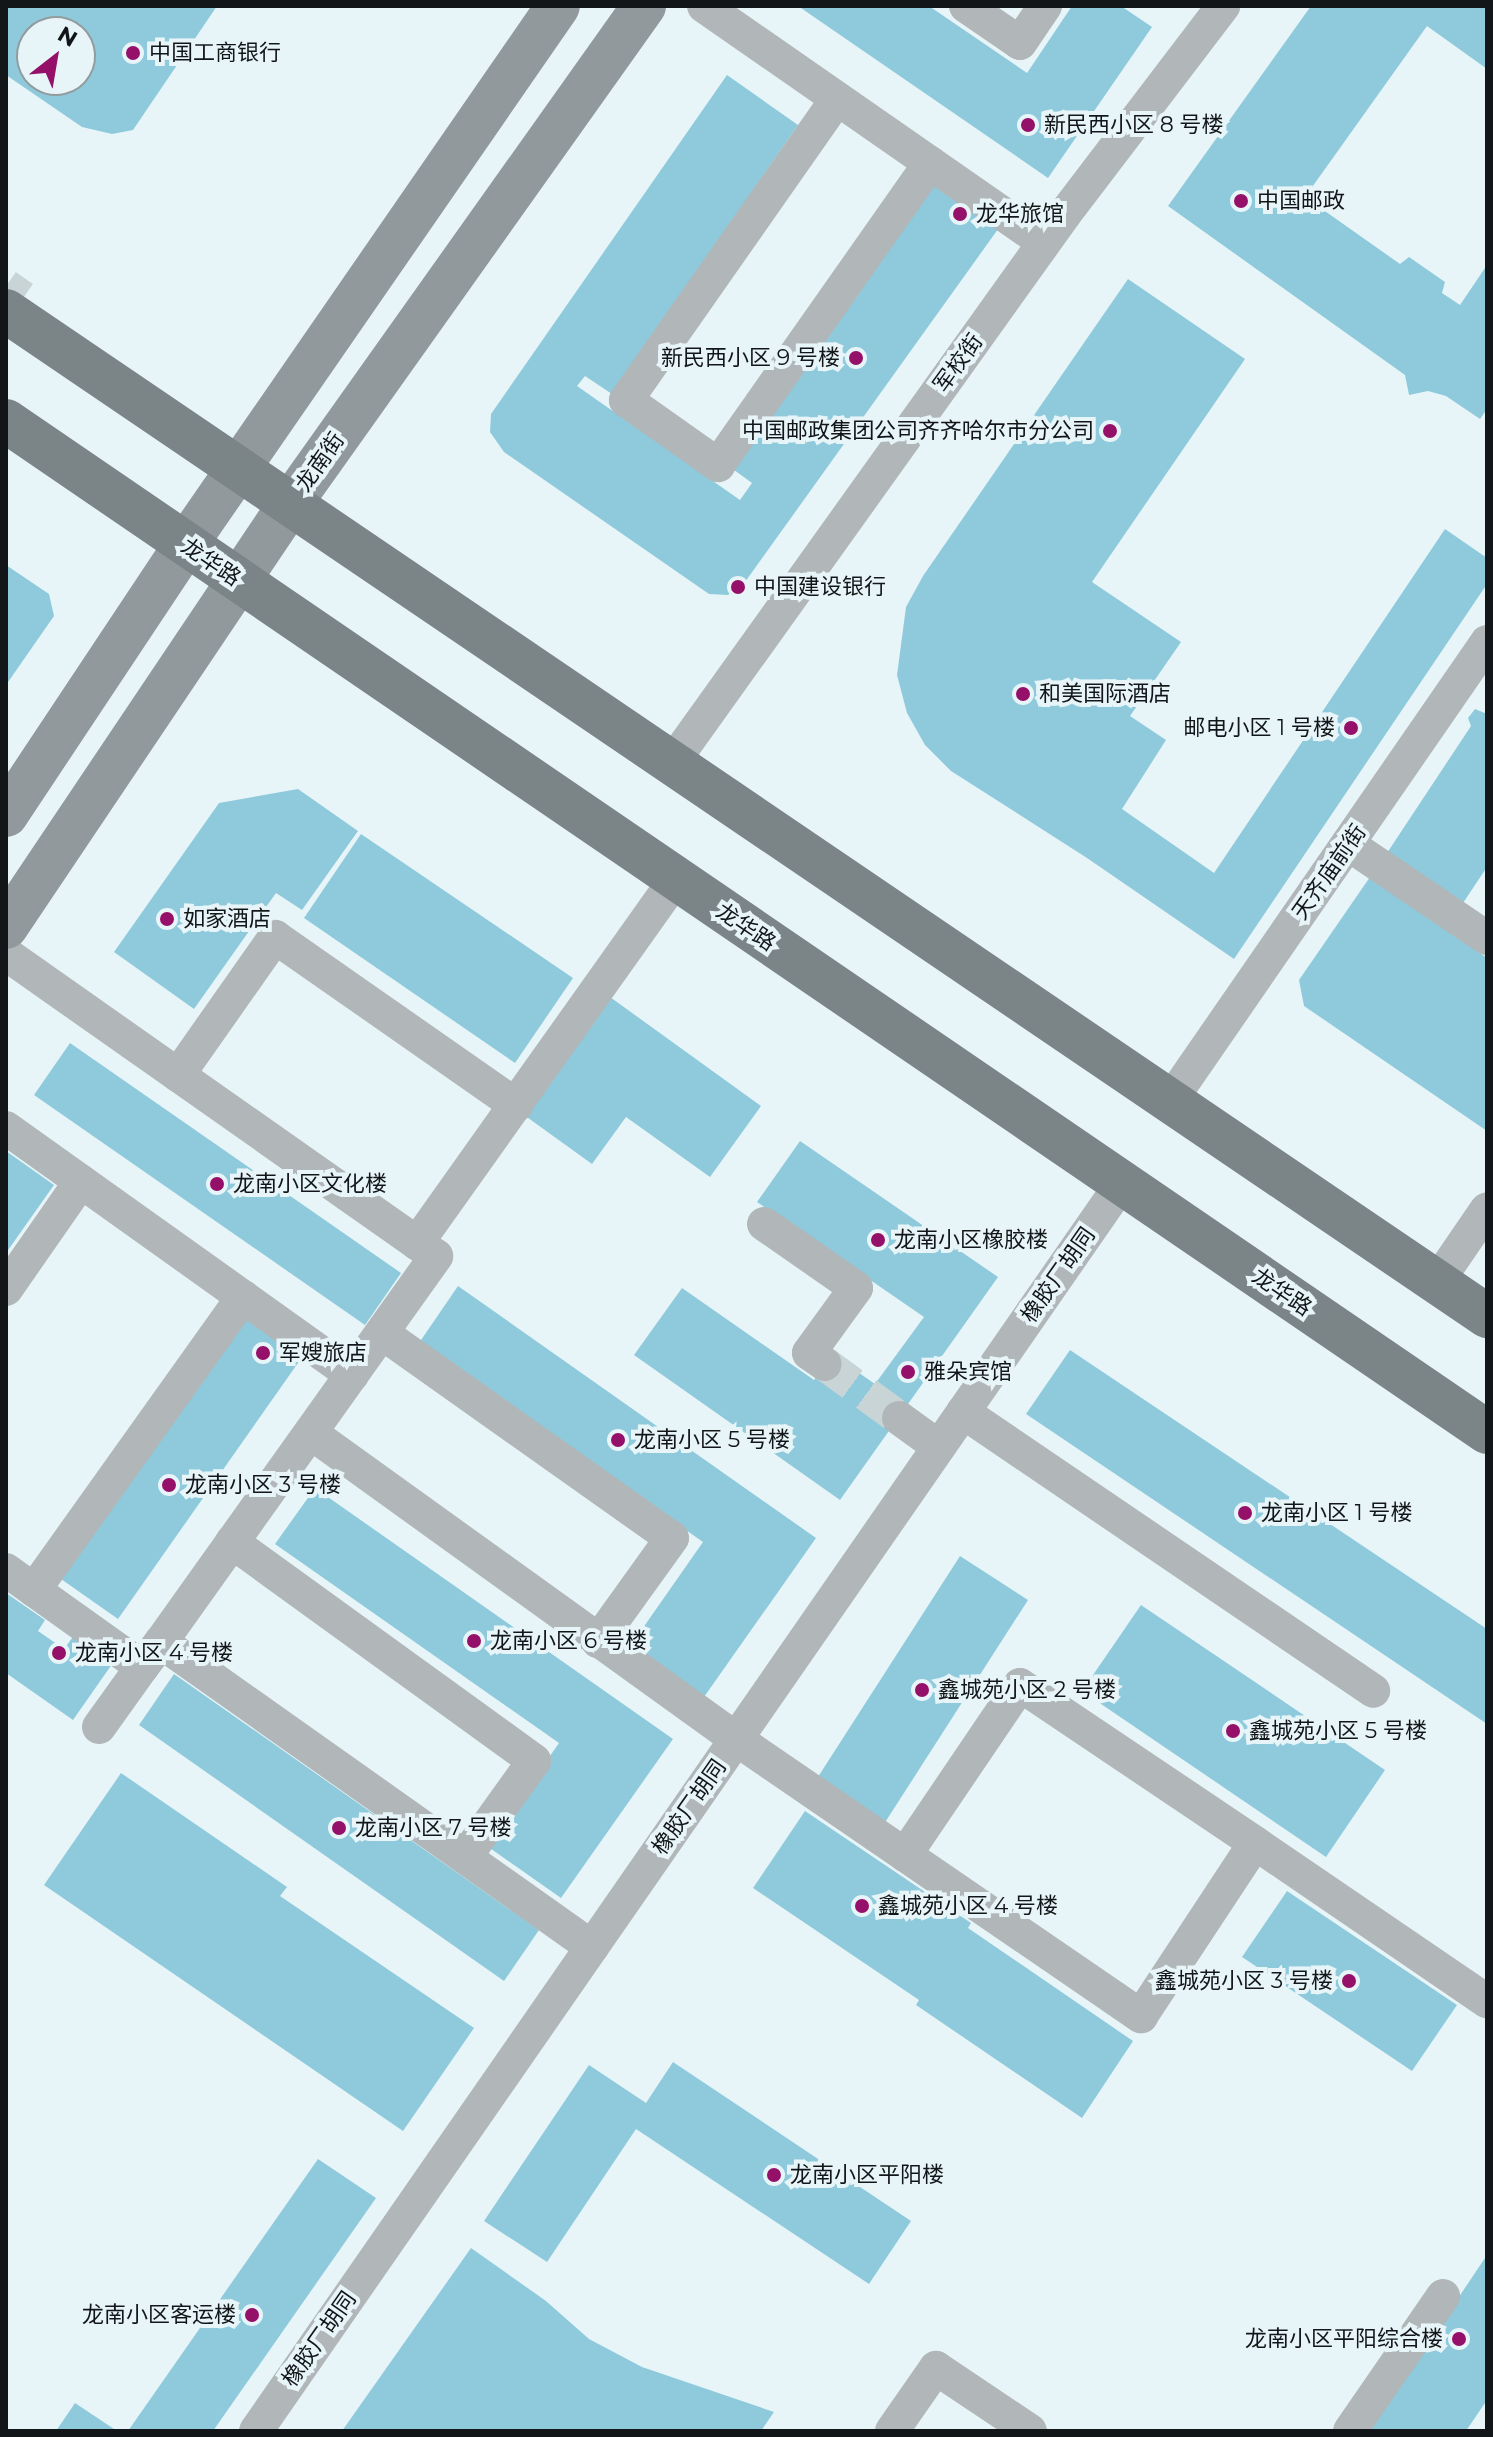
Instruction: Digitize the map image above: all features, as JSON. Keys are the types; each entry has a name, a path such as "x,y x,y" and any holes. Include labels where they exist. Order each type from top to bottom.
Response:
{"main road":[{"path":"6,815 186,545 558,6"},
{"name":"龙南街","path":"6,927 290,504 644,6"},
{"path":"6,311 1487,1316"},
{"name":"龙华路","path":"6,421 1487,1432"}],"street":[{"path":"704,6 1044,242"},
{"path":"966,6 1020,43 1045,6"},
{"name":"军校街","path":"672,763 1211,10"},
{"path":"837,99 626,400 718,465 930,163"},
{"name":"天齐庙前街","path":"1170,1101 1348,844 1477,677 1487,642"},
{"path":"1348,844 1487,938"},
{"path":"417,1243 676,879"},
{"path":"178,1075 275,937 516,1105"},
{"path":"6,954 436,1256 99,1727"},
{"path":"6,1128 352,1375"},
{"path":"6,1289 81,1181"},
{"name":"橡胶厂胡同","path":"256,2431 1122,1183"},
{"path":"1437,1282 1487,1209"},
{"path":"764,1224 856,1288 809,1353 825,1364"},
{"path":"34,1590 243,1297"},
{"path":"382,1333 672,1538 598,1641"},
{"path":"963,1412 1373,1691"},
{"path":"899,1418 939,1447"},
{"path":"311,1433 736,1739 1141,2016 1255,1843"},
{"path":"232,1542 534,1761 465,1857"},
{"path":"6,1570 34,1590 152,1655 465,1857 592,1947"},
{"path":"905,1855 1020,1685 1487,2001"},
{"path":"1350,2431 1443,2296"},
{"path":"892,2431 936,2368 1030,2431"}],"building":[{"name":"中国工商银行","path":"6,6 217,6 133,130 112,134 82,127 37,96 96,96 96,16 16,16 16,82 6,75"},
{"name":"新民西小区 8 号楼","path":"798,6 929,6 1027,73 1072,6 1121,6 1152,27 1048,178"},
{"name":"中国邮政","path":"1311,6 1487,6 1487,69 1427,26 1305,197 1400,264 1409,257 1445,282 1442,293 1460,305 1487,265 1487,409 1480,419 1446,396 1428,391 1409,395 1405,375 1168,206"},
{"path":"727,75 798,125 612,394 585,376 577,386 740,500 752,483 730,467 937,179 1001,225 745,582 728,595 709,594 504,452 490,432 491,414"},
{"path":"1128,279 1245,359 1092,582 1181,642 1130,716 1166,740 1122,809 1214,873 1445,529 1487,558 1487,584 1234,959 1087,858 951,771 925,745 907,713 897,675 906,607 923,576"},
{"path":"6,565 49,594 54,616 6,685"},
{"path":"1475,709 1487,714 1487,867 1461,906 1385,856 1471,726 1468,718"},
{"path":"298,789 358,831 302,910 276,893 194,1009 114,952 219,803"},
{"path":"361,834 573,978 515,1063 304,918"},
{"path":"1370,877 1487,958 1487,1131 1304,1006 1299,980"},
{"path":"610,997 761,1106 710,1177 626,1117 592,1164 524,1115"},
{"name":"龙南小区文化楼","path":"70,1043 401,1273 365,1325 34,1095"},
{"path":"800,1141 998,1277 840,1500 634,1355 682,1288 814,1380 832,1354 875,1384 924,1317 757,1202"},
{"path":"6,1151 54,1185 6,1253"},
{"name":"龙南小区 5 号楼","path":"458,1286 816,1538 704,1697 631,1645 703,1542 419,1343"},
{"name":"龙南小区 3 号楼","path":"248,1313 305,1353 118,1619 61,1579"},
{"name":"龙南小区 1 号楼","path":"1070,1350 1487,1629 1487,1724 1026,1414"},
{"name":"龙南小区 6 号楼","path":"315,1488 673,1739 561,1898 487,1846 559,1743 275,1544"},
{"name":"鑫城苑小区 2 号楼","path":"960,1556 1028,1600 884,1824 816,1780"},
{"name":"龙南小区 4 号楼","path":"6,1593 45,1620 38,1631 64,1649 78,1630 117,1657 73,1720 6,1673"},
{"name":"鑫城苑小区 5 号楼","path":"1141,1605 1385,1770 1326,1857 1082,1691"},
{"name":"龙南小区 7 号楼","path":"174,1674 539,1930 504,1981 139,1725"},
{"path":"121,1773 287,1887 280,1896 474,2028 403,2131 44,1885"},
{"path":"805,1811 971,1923 968,1928 1133,2041 1082,2118 916,2005 919,2000 753,1888"},
{"name":"鑫城苑小区 3 号楼","path":"1287,1891 1457,2005 1412,2071 1242,1957"},
{"name":"龙南小区平阳楼","path":"673,2062 911,2221 869,2284 636,2129 547,2262 484,2221 589,2065 646,2103"},
{"name":"龙南小区客运楼","path":"318,2159 376,2198 213,2431 128,2431"},
{"path":"471,2248 546,2301 589,2339 642,2367 774,2412 761,2431 342,2431"},
{"name":"龙南小区平阳综合楼","path":"1487,2255 1487,2400 1466,2431 1369,2431"},
{"path":"75,2403 117,2431 56,2431"}],"tunnel":[{"path":"6,286 23,298 6,324"},
{"path":"825,1364 899,1418"}],"place":[{"name":"中国工商银行","path":"133,53"},
{"name":"新民西小区 8 号楼","path":"1028,125"},
{"name":"中国邮政","path":"1241,201"},
{"name":"龙华旅馆","path":"960,214"},
{"name":"新民西小区 9 号楼","path":"856,358"},
{"name":"中国邮政集团公司齐齐哈尔市分公司","path":"1110,431"},
{"name":"中国建设银行","path":"738,587"},
{"name":"和美国际酒店","path":"1023,694"},
{"name":"邮电小区 1 号楼","path":"1351,728"},
{"name":"如家酒店","path":"167,919"},
{"name":"龙南小区文化楼","path":"217,1184"},
{"name":"龙南小区橡胶楼","path":"878,1240"},
{"name":"军嫂旅店","path":"263,1353"},
{"name":"雅朵宾馆","path":"908,1372"},
{"name":"龙南小区 5 号楼","path":"618,1440"},
{"name":"龙南小区 3 号楼","path":"169,1485"},
{"name":"龙南小区 1 号楼","path":"1245,1513"},
{"name":"龙南小区 6 号楼","path":"474,1641"},
{"name":"龙南小区 4 号楼","path":"59,1653"},
{"name":"鑫城苑小区 2 号楼","path":"922,1690"},
{"name":"鑫城苑小区 5 号楼","path":"1233,1731"},
{"name":"龙南小区 7 号楼","path":"339,1828"},
{"name":"鑫城苑小区 4 号楼","path":"862,1906"},
{"name":"鑫城苑小区 3 号楼","path":"1349,1981"},
{"name":"龙南小区平阳楼","path":"774,2175"},
{"name":"龙南小区客运楼","path":"252,2315"},
{"name":"龙南小区平阳综合楼","path":"1459,2339"}]}
